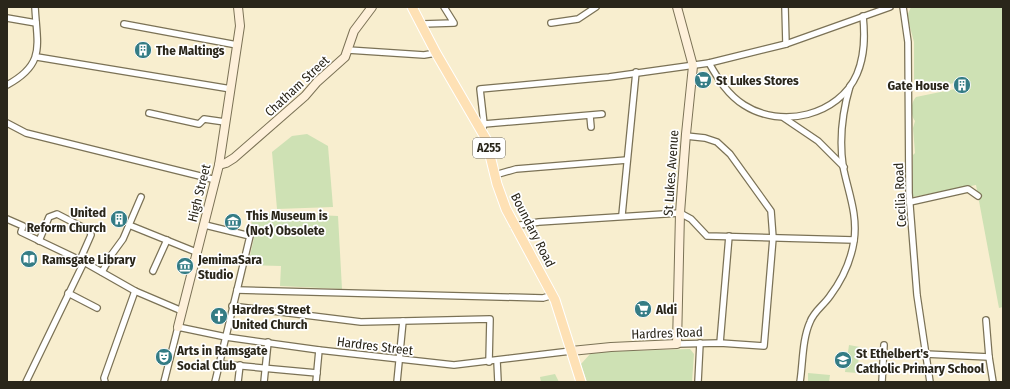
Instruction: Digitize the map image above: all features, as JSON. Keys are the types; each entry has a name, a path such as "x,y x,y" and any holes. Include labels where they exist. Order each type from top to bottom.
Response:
{"main road":[{"name":"Boundary Road","path":"412,7 436,53 483,128 488,142 495,175 506,209 553,295 582,382"}],"street":[{"path":"7,85 27,72 37,57 35,7"},
{"name":"High Street","path":"164,382 200,235 205,225 219,165 240,26 238,7"},
{"name":"Chatham Street","path":"219,165 234,158 305,96 317,82 345,57 354,31 372,7"},
{"path":"422,24 454,22 444,7"},
{"path":"551,23 578,18 596,7"},
{"name":"St Lukes Avenue","path":"677,7 693,66 680,213 677,344"},
{"path":"785,7 786,44"},
{"path":"602,114 483,128 480,88 609,77 636,72 709,63 786,44 890,7"},
{"name":"Cecilia Road","path":"903,7 908,42 910,202 917,295 930,382"},
{"path":"709,63 728,91 745,106 772,117 784,118 802,116 813,112 840,96 850,86 857,75 864,51 863,16"},
{"path":"7,18 36,23"},
{"path":"124,24 237,44"},
{"path":"348,50 424,55 436,53"},
{"path":"37,57 231,89"},
{"path":"622,215 636,72"},
{"path":"800,382 805,341 810,322 813,315 830,297 842,278 852,252 856,226 855,212 844,167 841,128 843,109 850,86"},
{"path":"150,113 199,124 204,119 225,122"},
{"path":"590,116 591,127"},
{"path":"784,118 818,141 844,167"},
{"path":"7,123 26,133 216,180"},
{"path":"686,136 713,140 730,154 771,211 773,238"},
{"path":"495,175 516,169 627,160"},
{"path":"910,202 968,189 978,196"},
{"path":"102,272 115,249 123,239 141,197"},
{"path":"514,226 537,222 622,215 680,213 691,219 707,236 854,240"},
{"path":"26,382 68,293 91,236 90,231 57,214 50,217 39,241"},
{"path":"7,219 23,226 21,232 82,261 135,291 182,311"},
{"path":"129,225 196,252"},
{"path":"205,225 250,236 215,382"},
{"path":"720,343 729,236"},
{"name":"Hardres Road","path":"571,351 611,347 700,343 764,346 773,238"},
{"path":"153,271 167,240"},
{"path":"237,290 543,298 553,295"},
{"path":"105,382 104,378 135,291"},
{"path":"68,293 97,308"},
{"path":"232,306 361,322 490,319 489,362"},
{"path":"986,320 993,382"},
{"path":"397,382 403,321"},
{"name":"Hardres Street","path":"178,326 226,336 320,350 398,360 454,365 496,362 571,351"},
{"path":"264,382 268,342"},
{"path":"698,382 700,343"},
{"path":"882,382 884,345"},
{"path":"316,382 320,350"},
{"path":"925,354 989,357"},
{"path":"496,362 498,382"},
{"path":"220,364 317,373"},
{"path":"238,382 240,365"}],"green space":[{"path":"911,7 1003,7 1003,307 999,308 976,185 913,197 913,155 915,153 913,128 915,121 913,118 912,109 914,99 916,97 955,89 954,83 915,91 914,42 907,16"},
{"path":"307,134 328,146 333,207 277,209 272,152 292,136"},
{"path":"252,212 338,216 342,289 280,286 281,266 248,265 255,233 251,232"},
{"path":"849,345 860,347 857,373 845,372"},
{"path":"690,349 694,354 692,382 587,382 581,364 591,353 596,352"},
{"path":"808,373 830,375 829,382 808,382"},
{"path":"555,374 559,382 541,382 540,377"}],"place":[{"name":"The Maltings","path":"143,50"},
{"name":"St Lukes Stores","path":"703,80"},
{"name":"Gate House","path":"962,85"},
{"name":"United Reform Church","path":"119,219"},
{"name":"This Museum is (Not) Obsolete","path":"233,222"},
{"name":"Ramsgate Library","path":"29,259"},
{"name":"JemimaSara Studio","path":"185,266"},
{"name":"Aldi","path":"643,309"},
{"name":"Hardres Street United Church","path":"219,316"},
{"name":"Arts in Ramsgate Social Club","path":"164,357"},
{"name":"St Ethelbert's Catholic Primary School","path":"843,360"}]}
